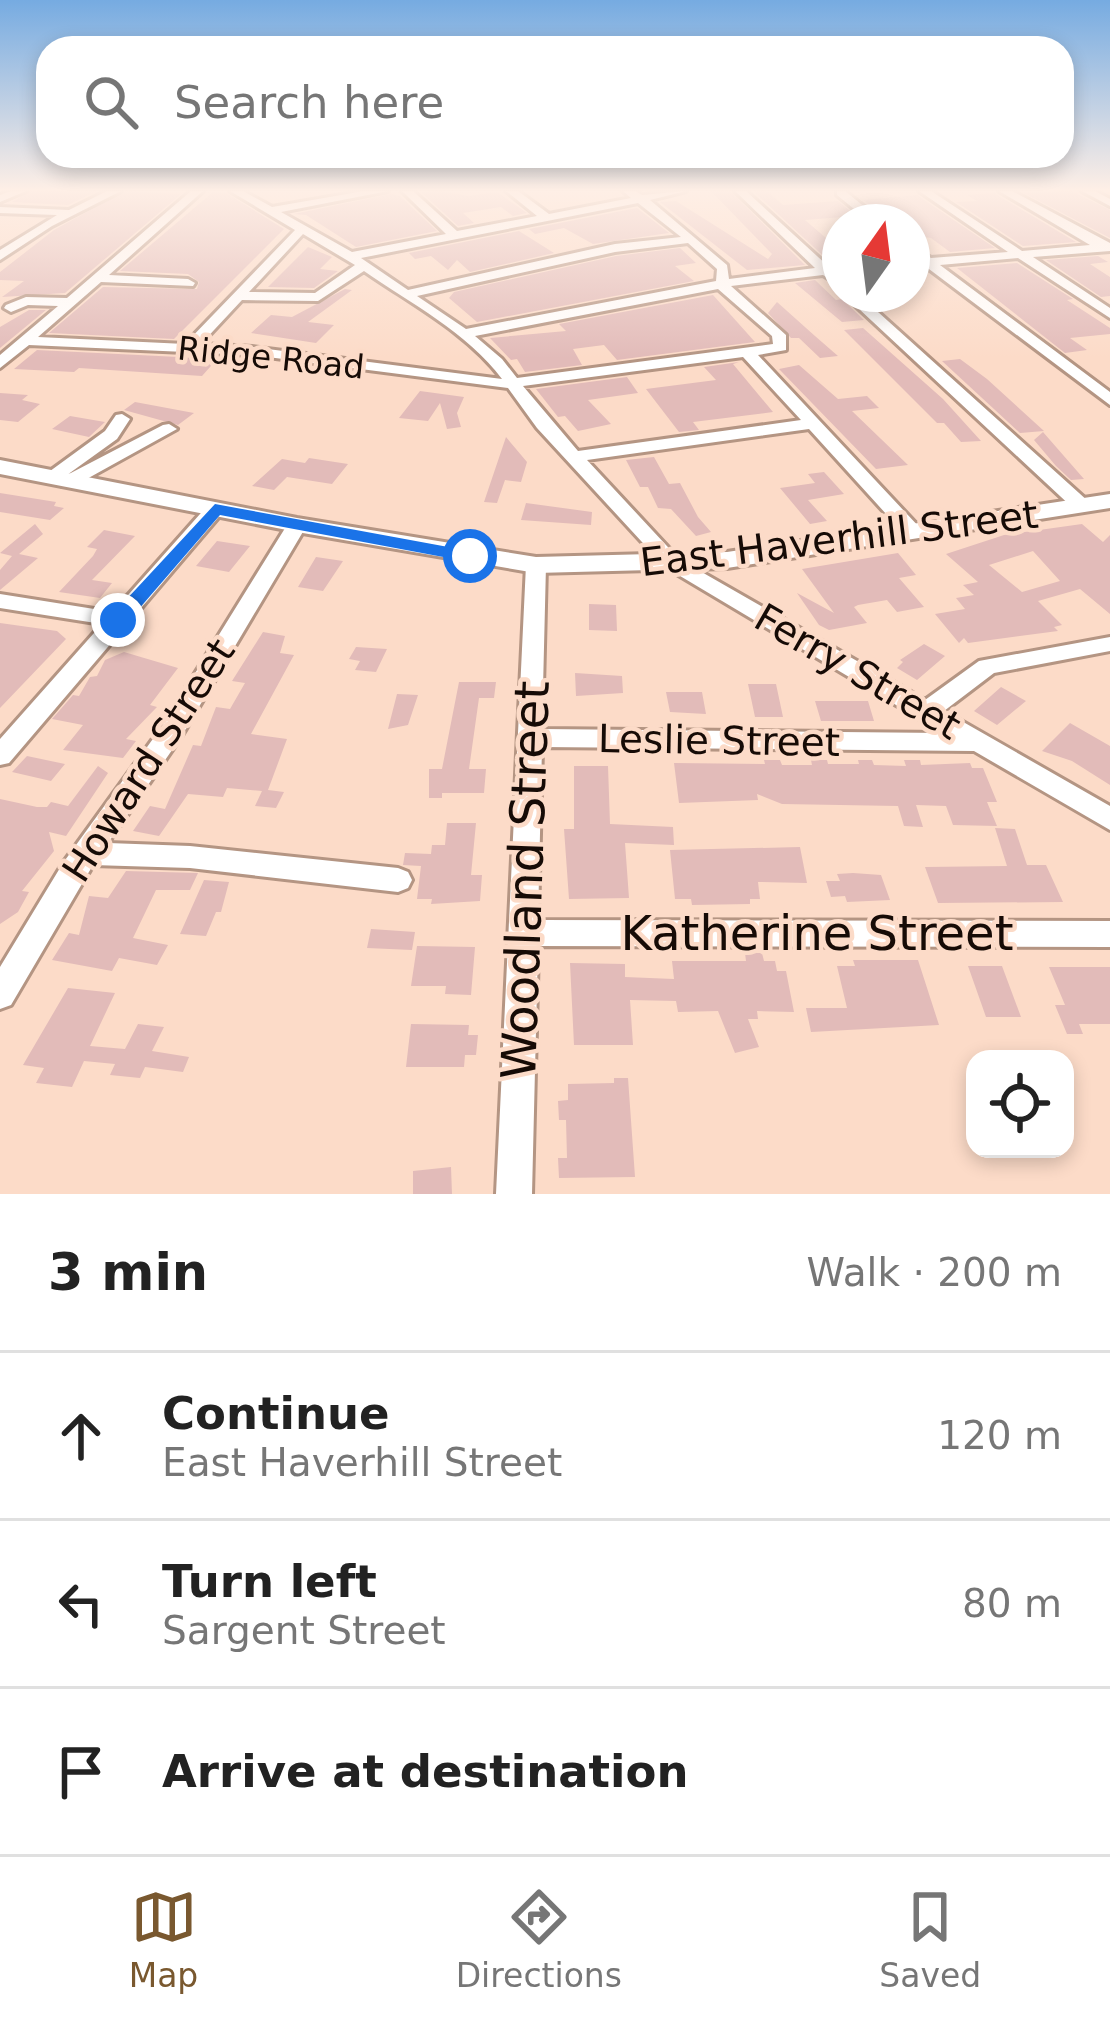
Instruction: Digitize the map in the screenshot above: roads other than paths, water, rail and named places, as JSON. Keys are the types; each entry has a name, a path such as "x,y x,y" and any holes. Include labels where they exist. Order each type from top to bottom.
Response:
{"main road":[{"name":"East Haverhill Street","path":"0,467 297,525 536,565 742,558 1110,501"}],"street":[{"path":"0,363 135,247"},
{"path":"190,347 286,247"},
{"name":"Ferry Street","path":"332,247 464,334 514,383 574,457 672,563 1110,819"},
{"path":"239,296 318,297 357,261 410,247"},
{"path":"406,294 626,247"},
{"path":"700,247 723,268 722,285"},
{"path":"1010,247 1110,314"},
{"path":"930,262 1108,249"},
{"path":"464,334 722,285 822,271"},
{"path":"930,271 1110,400"},
{"path":"99,278 188,284"},
{"name":"Ridge Road","path":"26,341 190,347 514,383 781,347 778,335 722,285"},
{"path":"11,308 26,301 72,302"},
{"path":"870,312 1082,506"},
{"path":"748,353 914,533"},
{"path":"60,480 111,435 122,419"},
{"path":"574,457 813,423"},
{"path":"60,480 169,429"},
{"path":"0,756 13,724 118,620 215,509"},
{"name":"Howard Street","path":"0,995 86,853 172,731 297,525"},
{"name":"Woodland Street","path":"514,1194 536,565"},
{"path":"0,601 118,620"},
{"path":"927,711 987,666 1110,644"},
{"name":"Leslie Street","path":"530,739 981,742"},
{"path":"86,853 190,857 398,880"},
{"name":"Katherine Street","path":"523,933 1110,934"}]}
